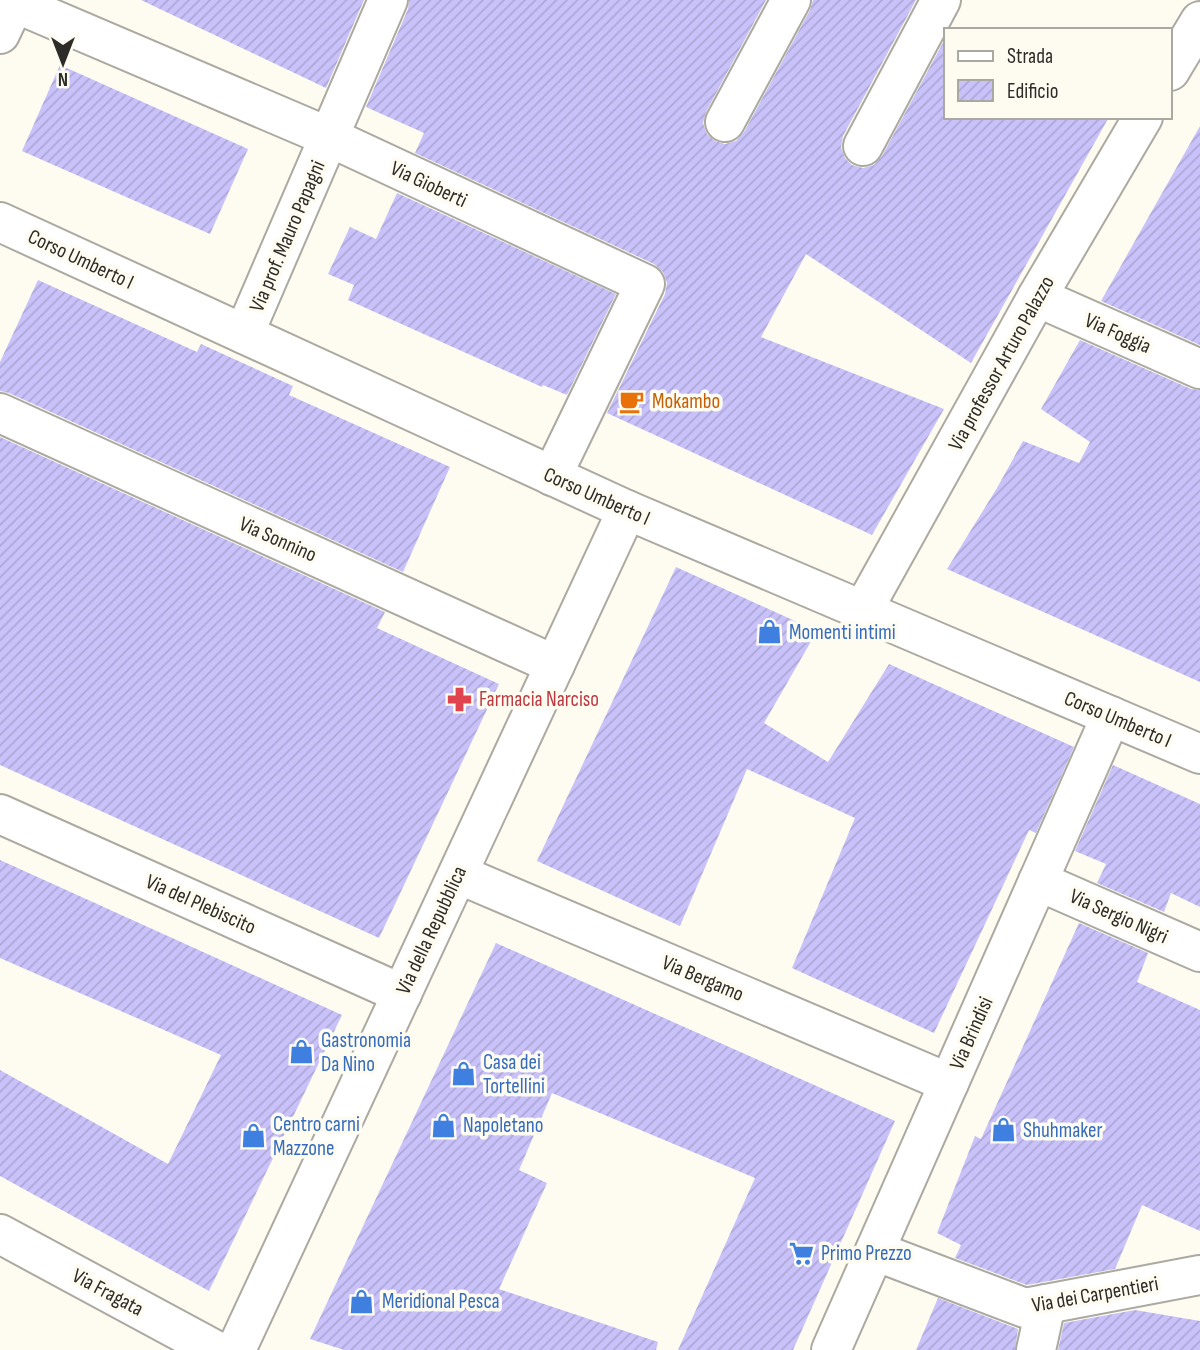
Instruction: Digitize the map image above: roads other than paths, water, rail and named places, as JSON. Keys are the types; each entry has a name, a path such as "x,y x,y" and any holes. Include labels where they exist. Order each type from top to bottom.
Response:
{"street":[{"name":"Via prof. Mauro Papagni","path":"244,334 388,0"},
{"path":"725,122 791,0"},
{"path":"863,146 941,0"},
{"name":"Via Gioberti","path":"10,12 329,137 645,284 552,476"},
{"path":"1172,68 1200,21"},
{"name":"Via professor Arturo Palazzo","path":"863,610 1037,297 1142,119"},
{"name":"Corso Umberto I","path":"0,222 627,510 1200,754"},
{"name":"Via Foggia","path":"1037,297 1200,369"},
{"name":"Via Sonnino","path":"0,414 555,665"},
{"name":"Via della Repubblica","path":"236,1350 627,510"},
{"name":"Via Brindisi","path":"831,1350 1111,716"},
{"name":"Via del Plebiscito","path":"0,814 402,994"},
{"name":"Via Bergamo","path":"458,874 949,1083"},
{"name":"Via Sergio Nigri","path":"1038,881 1200,952"},
{"name":"Via Fragata","path":"0,1234 215,1350"},
{"name":"Via dei Carpentieri","path":"875,1251 1025,1308 1200,1275"},
{"path":"1036,1350 1046,1304"}],"place":[{"name":"Mokambo","path":"632,401"},
{"name":"Momenti intimi","path":"769,632"},
{"name":"Farmacia Narciso","path":"459,699"},
{"name":"Gastronomia Da Nino","path":"301,1052"},
{"name":"Casa dei Tortellini","path":"463,1074"},
{"name":"Napoletano","path":"443,1125"},
{"name":"Shuhmaker","path":"1003,1130"},
{"name":"Centro carni Mazzone","path":"253,1136"},
{"name":"Primo Prezzo","path":"801,1253"},
{"name":"Meridional Pesca","path":"362,1301"}]}
